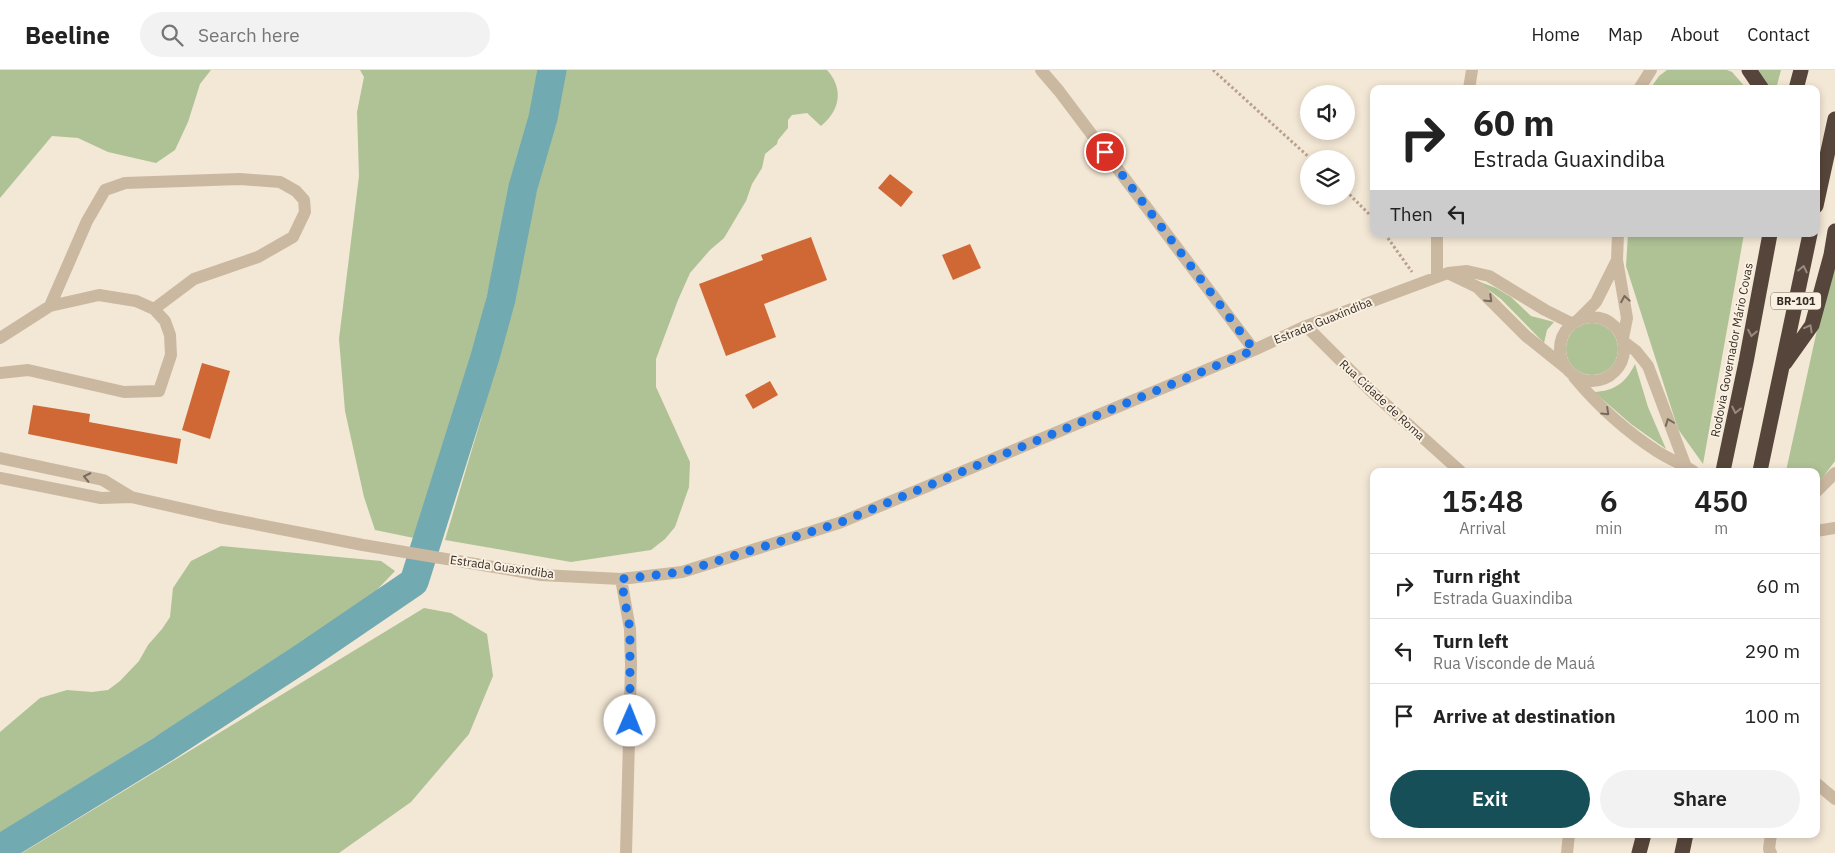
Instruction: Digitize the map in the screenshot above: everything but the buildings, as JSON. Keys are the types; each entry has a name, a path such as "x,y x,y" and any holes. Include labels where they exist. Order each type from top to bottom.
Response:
{"highway":[{"path":"1749,70 1759,85"},
{"path":"1797,85 1800,70"},
{"path":"1820,188 1835,119"},
{"path":"1782,368 1812,325 1831,254 1835,231"},
{"path":"1757,307 1755,265 1760,237"},
{"name":"Rodovia Governador Mário Covas","path":"1724,468 1769,237"},
{"name":"BR-101","path":"1761,468 1809,237"},
{"path":"1639,853 1643,838"},
{"path":"1682,853 1685,838"}],"street":[{"path":"1041,70 1059,91 1254,350"},
{"path":"1470,85 1472,70"},
{"path":"1642,85 1651,70"},
{"path":"50,306 87,221 105,190 125,183 240,179 280,182 296,191 304,200 305,212 293,237 258,257 194,278 154,309"},
{"path":"1437,237 1442,274"},
{"path":"1617,260 1596,302 1575,322 1563,337 1560,348 1562,358 1570,372 1592,382 1610,376 1617,370 1624,352 1623,340 1627,318 1617,260 1618,237"},
{"path":"1442,274 1467,271 1489,276 1545,310 1575,322 1587,318 1598,318 1608,321 1648,366 1689,468"},
{"path":"1442,274 1477,287 1526,336 1570,372 1596,402 1615,420 1657,452 1687,468"},
{"name":"Estrada Guaxindiba","path":"0,478 100,498 131,497 410,553 541,575 621,579 682,572 839,523 1254,350 1306,326 1442,274"},
{"path":"0,338 50,306 99,294 136,301 154,309 165,321 170,335 171,355 159,391 124,392 28,370 0,373"},
{"name":"Rua Cidade de Roma","path":"1306,326 1372,392 1457,468"},
{"name":"Estrada Guaxindiba","path":"0,458 103,480 131,497"},
{"path":"1820,488 1835,473"},
{"path":"1820,530 1835,528"},
{"path":"621,579 630,629 631,665 626,853"},
{"path":"1820,786 1835,799"},
{"path":"1567,853 1569,838"},
{"path":"1770,838 1769,849 1771,853"}],"path":[{"path":"1213,70 1301,150"},
{"path":"1355,199 1370,215"},
{"path":"1387,237 1420,282"}],"green space":[{"path":"0,70 211,70 200,84 188,122 175,150 156,163 108,152 78,138 52,136 0,198"},
{"path":"360,70 543,70 469,368 414,538 375,530 364,497 345,411 339,339 359,176 357,112 364,77"},
{"path":"563,70 827,70 838,92 836,106 821,126 807,113 792,115 788,120 788,128 777,144 765,154 762,168 752,184 746,201 724,238 710,250 690,273 678,300 656,359 656,387 690,462 689,487 675,527 665,539 651,550 571,562 445,540 481,419 540,178"},
{"path":"1667,70 1727,70 1732,72 1743,85 1653,85 1659,76"},
{"path":"1757,70 1781,70 1777,85 1767,85"},
{"path":"1628,237 1743,237 1703,464 1678,429 1626,266"},
{"path":"1835,268 1835,461 1820,479 1820,468 1787,468 1819,321"},
{"path":"1475,280 1496,288 1511,297 1531,316 1554,322 1547,330 1544,343 1501,299"},
{"path":"1587,323 1597,323 1611,330 1618,344 1618,354 1611,368 1597,375 1587,375 1577,371 1570,364 1566,354 1566,344 1570,334 1577,327"},
{"path":"1635,364 1648,407 1666,449 1631,424 1594,392 1608,390 1619,385 1628,376"},
{"path":"221,546 381,561 395,571 375,592 366,606 0,833 0,732 40,698 67,690 92,692 108,690 120,681 139,661 148,645 170,617 173,588 191,561"},
{"path":"424,608 451,613 487,634 493,676 469,734 411,802 339,853 22,853"}],"waterway":[{"path":"0,849 163,749 304,657 414,582 485,357 501,299 523,187 543,118 552,70"}],"route":[{"path":"630,721 630,629 621,579 682,572 839,523 1254,350 1105,152"}]}
